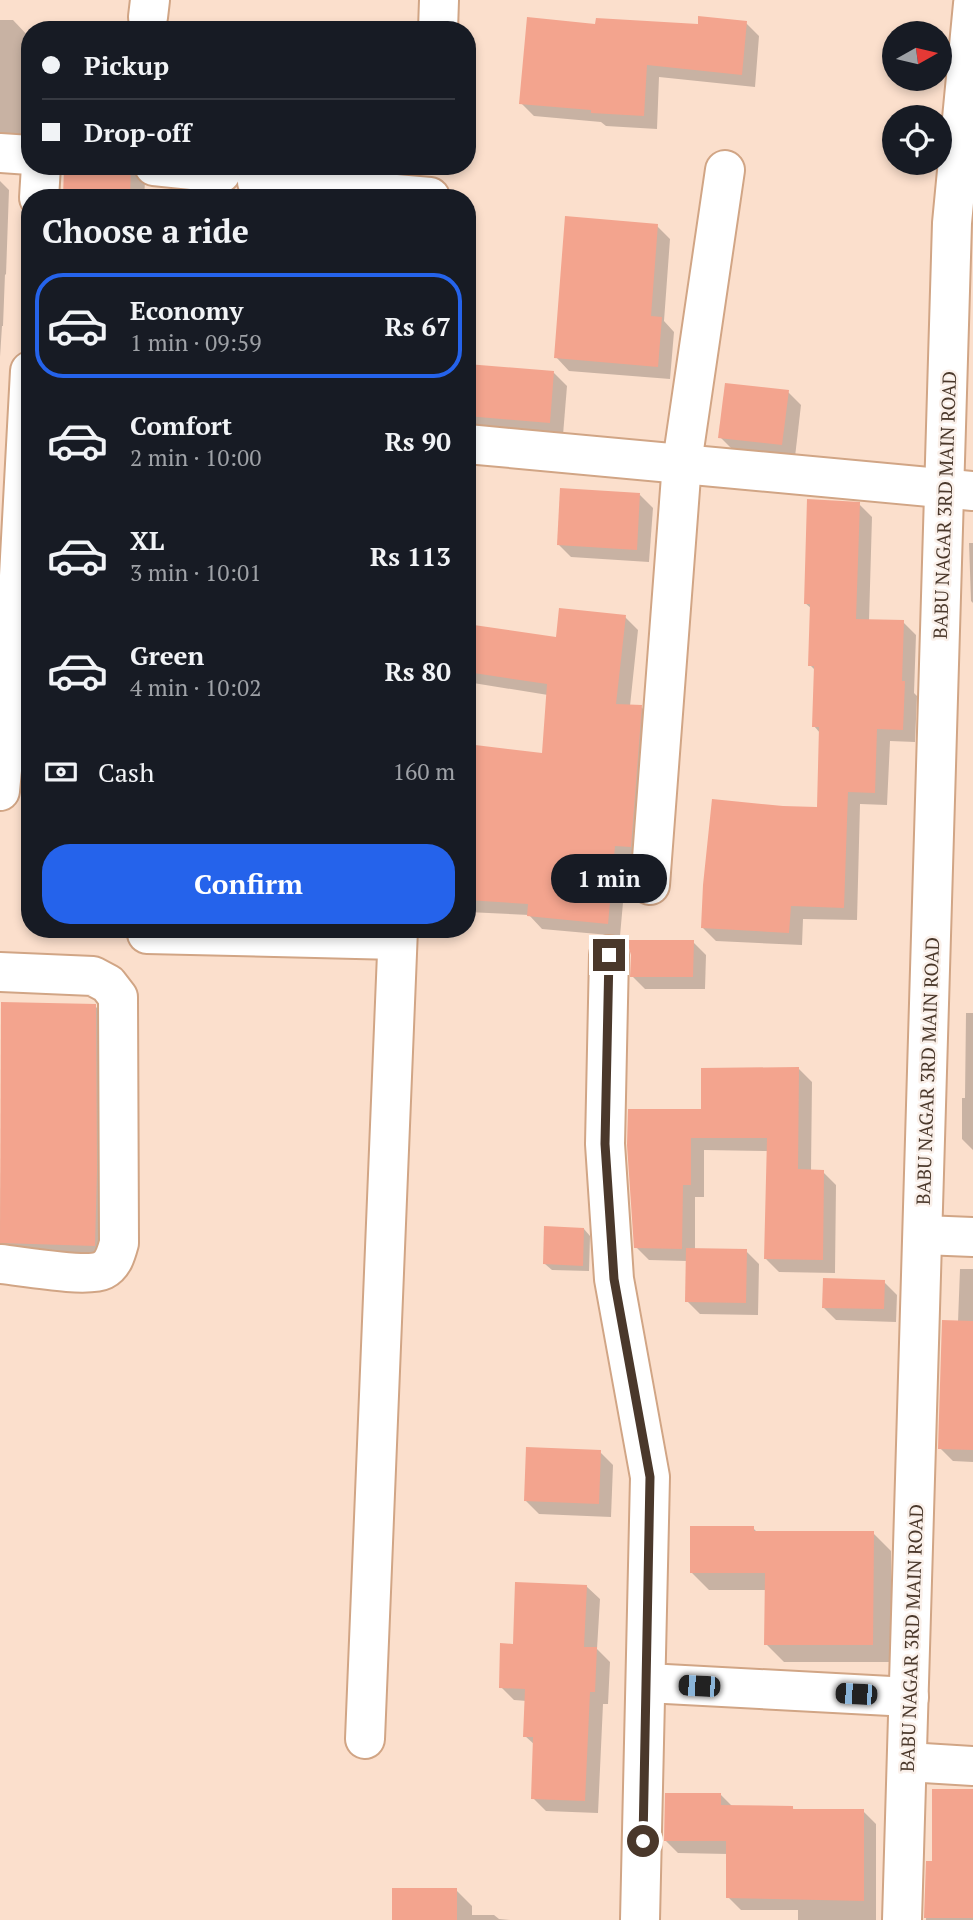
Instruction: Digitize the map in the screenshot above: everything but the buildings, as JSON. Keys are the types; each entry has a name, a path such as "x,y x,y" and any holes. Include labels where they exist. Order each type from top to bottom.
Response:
{"street":[{"path":"438,21 439,0"},
{"name":"BABU NAGAR 3RD MAIN ROAD","path":"902,1920 922,1235 958,490 952,223 973,4"},
{"path":"0,153 21,154"},
{"path":"650,885 682,463 725,170"},
{"path":"224,175 430,187"},
{"path":"476,445 958,490"},
{"path":"0,791 21,629"},
{"path":"365,1739 398,938"},
{"path":"609,955 605,1144 614,1279 650,1477 640,1920"},
{"path":"0,972 93,976 108,984 118,997 120,1244 115,1258 104,1270 89,1274 0,1264"},
{"path":"922,1235 973,1237"},
{"path":"647,1683 909,1697"},
{"path":"907,1762 973,1766"}],"route":[{"path":"609,955 605,1144 614,1279 650,1477 643,1841"}]}
